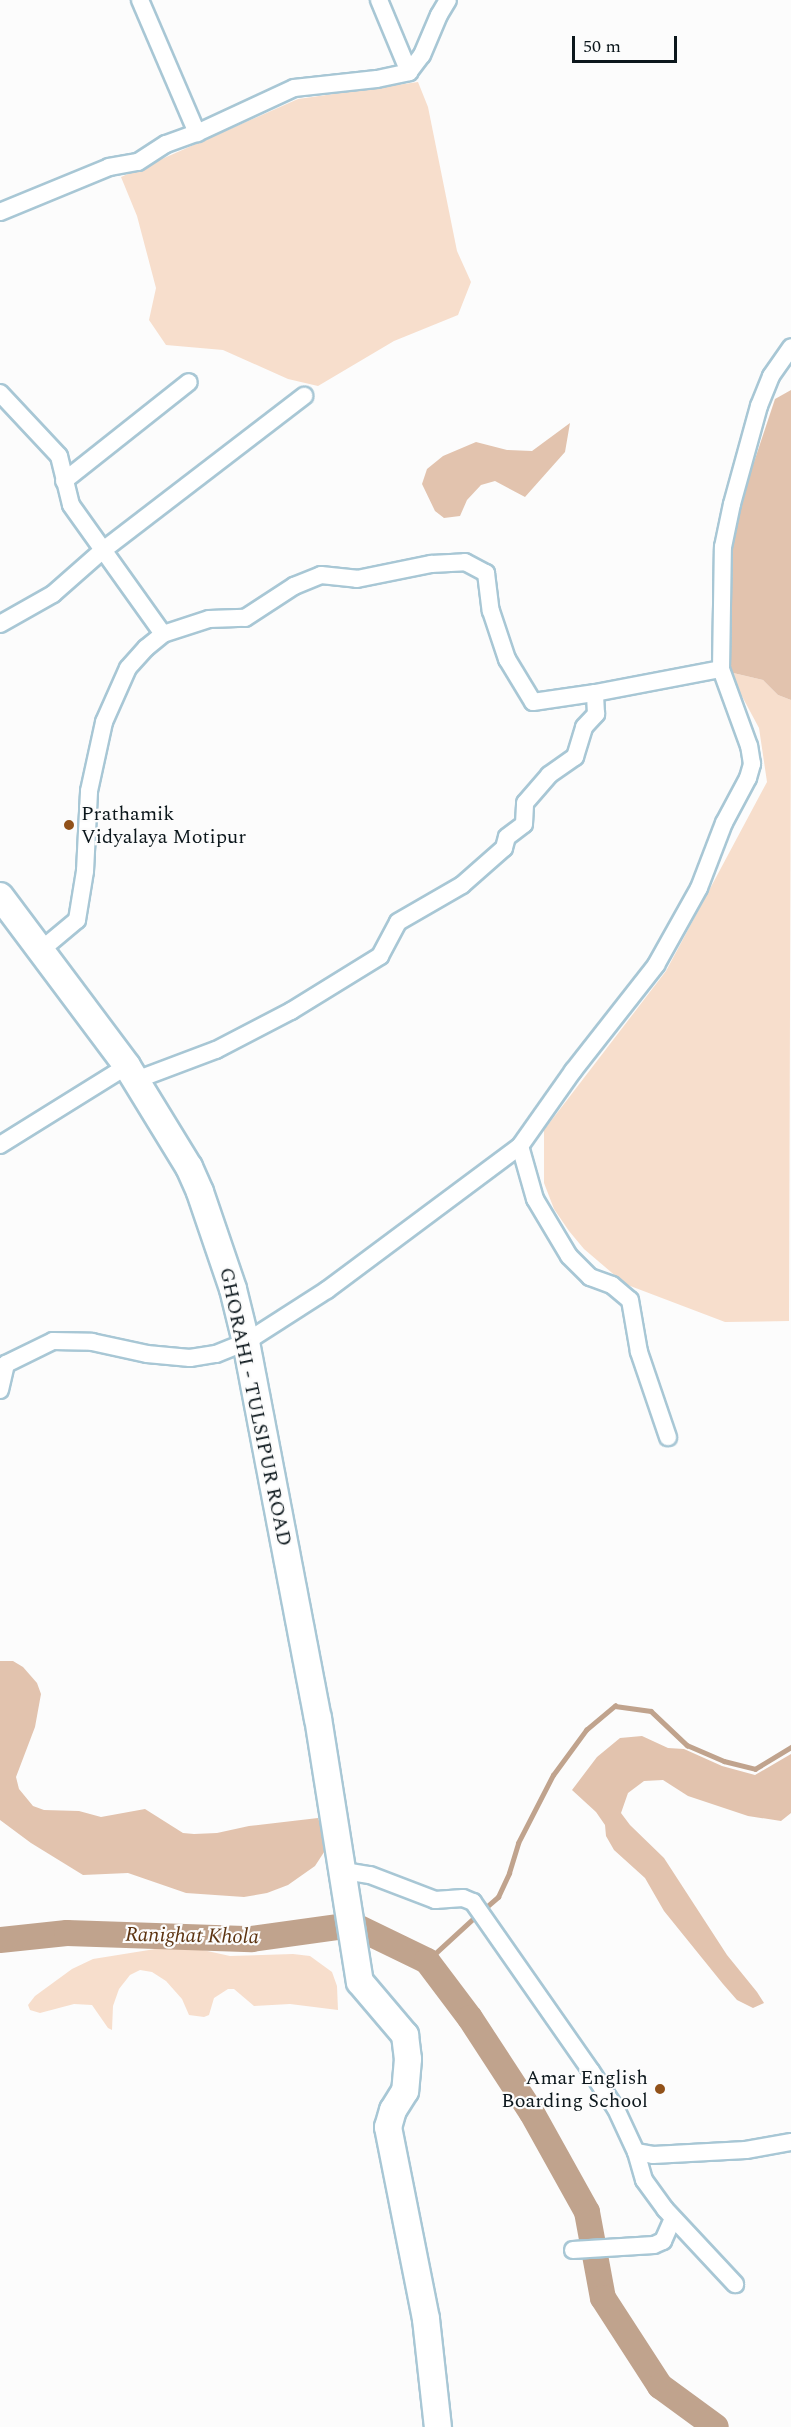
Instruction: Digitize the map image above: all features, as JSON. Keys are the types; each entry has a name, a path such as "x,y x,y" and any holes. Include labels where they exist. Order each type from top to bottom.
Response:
{"main road":[{"name":"GHORAHI - TULSIPUR ROAD","path":"0,896 132,1073 189,1167 200,1192 233,1289 246,1342 318,1718 360,1982 405,2035 408,2059 405,2091 393,2110 388,2127 426,2319 438,2427"}],"street":[{"path":"140,0 197,133"},
{"path":"379,0 409,72"},
{"path":"0,212 109,167 138,162 166,144 197,133 294,88 378,79 409,72 422,55 448,0"},
{"path":"0,1390 6,1364 53,1341 92,1342 147,1354 190,1358 216,1354 246,1342 327,1290 520,1146 573,1071 656,965 699,888 724,823 748,778 752,764 749,746 721,669 723,556 732,504 759,406 771,376 791,347"},
{"path":"64,481 189,382"},
{"path":"0,393 11,408 48,442 59,456 72,505 102,551 163,634"},
{"path":"0,624 53,594 102,551 304,396"},
{"path":"41,950 77,920 85,871 89,791 104,722 128,668 146,648 163,634 209,619 245,618 294,586 321,576 357,579 431,564 465,562 486,573 491,611 507,659 533,702 595,693 721,669"},
{"path":"0,1145 132,1073 216,1050 291,1011 380,956 398,922 462,885 504,848 507,837 524,824 525,803 549,775 574,757 584,727 596,714 595,693"},
{"path":"520,1146 535,1199 569,1257 590,1277 612,1285 630,1300 639,1352 668,1437"},
{"path":"344,1871 370,1875 435,1900 463,1898 473,1902 490,1923 616,2109 636,2152 644,2180 673,2219 735,2284"},
{"path":"636,2152 653,2155 746,2150 791,2142"},
{"path":"573,2250 654,2245 663,2241 673,2219"}],"shaded area":[{"path":"418,82 428,107 457,251 471,282 458,315 394,341 318,386 288,379 223,350 166,345 149,320 156,288 137,216 121,177 298,99"},
{"path":"791,390 791,700 778,695 763,680 729,672 726,615 735,519 775,399"},
{"path":"570,423 565,452 525,497 495,481 481,485 467,500 460,516 444,518 435,511 422,484 427,469 443,456 476,442 507,450 532,451"},
{"path":"729,672 763,680 778,695 791,700 789,1321 725,1322 625,1284 584,1249 569,1231 554,1209 544,1183 544,1130 666,971 767,782 759,728"},
{"path":"0,1661 13,1661 23,1667 37,1683 41,1694 35,1727 16,1777 19,1789 33,1806 44,1810 79,1811 101,1817 145,1809 183,1833 194,1834 217,1833 249,1826 318,1818 328,1846 315,1866 288,1885 267,1893 244,1897 186,1893 128,1873 83,1875 31,1843 0,1820"},
{"path":"642,1736 668,1748 684,1749 722,1766 755,1775 791,1754 791,1813 781,1821 748,1816 688,1796 663,1780 644,1781 628,1793 621,1813 664,1858 727,1955 757,1992 764,2003 753,2008 737,2000 723,1984 664,1911 645,1878 614,1850 606,1836 605,1825 596,1812 572,1790 597,1757 620,1738"},
{"path":"180,1945 230,1956 293,1954 310,1956 332,1972 337,1986 338,2010 290,2004 254,2006 234,1989 228,1989 214,1998 209,2015 204,2017 189,2015 182,1999 166,1981 152,1972 140,1970 130,1975 119,1989 113,2006 112,2030 108,2028 92,2005 74,2004 40,2013 30,2010 28,2005 35,1996 72,1969 93,1959"}],"waterway":[{"path":"483,1910 498,1897 509,1873 518,1843 553,1775 586,1730 615,1706 651,1711 687,1745 724,1761 755,1769 791,1747"},
{"path":"427,1961 477,1915"},
{"name":"Ranighat Khola","path":"0,1940 67,1933 252,1939 353,1925 427,1961 470,2018 532,2113 587,2212 603,2298 660,2386 716,2427"}],"place":[{"name":"Prathamik Vidyalaya Motipur","path":"69,825"},
{"name":"Amar English Boarding School","path":"660,2089"}]}
